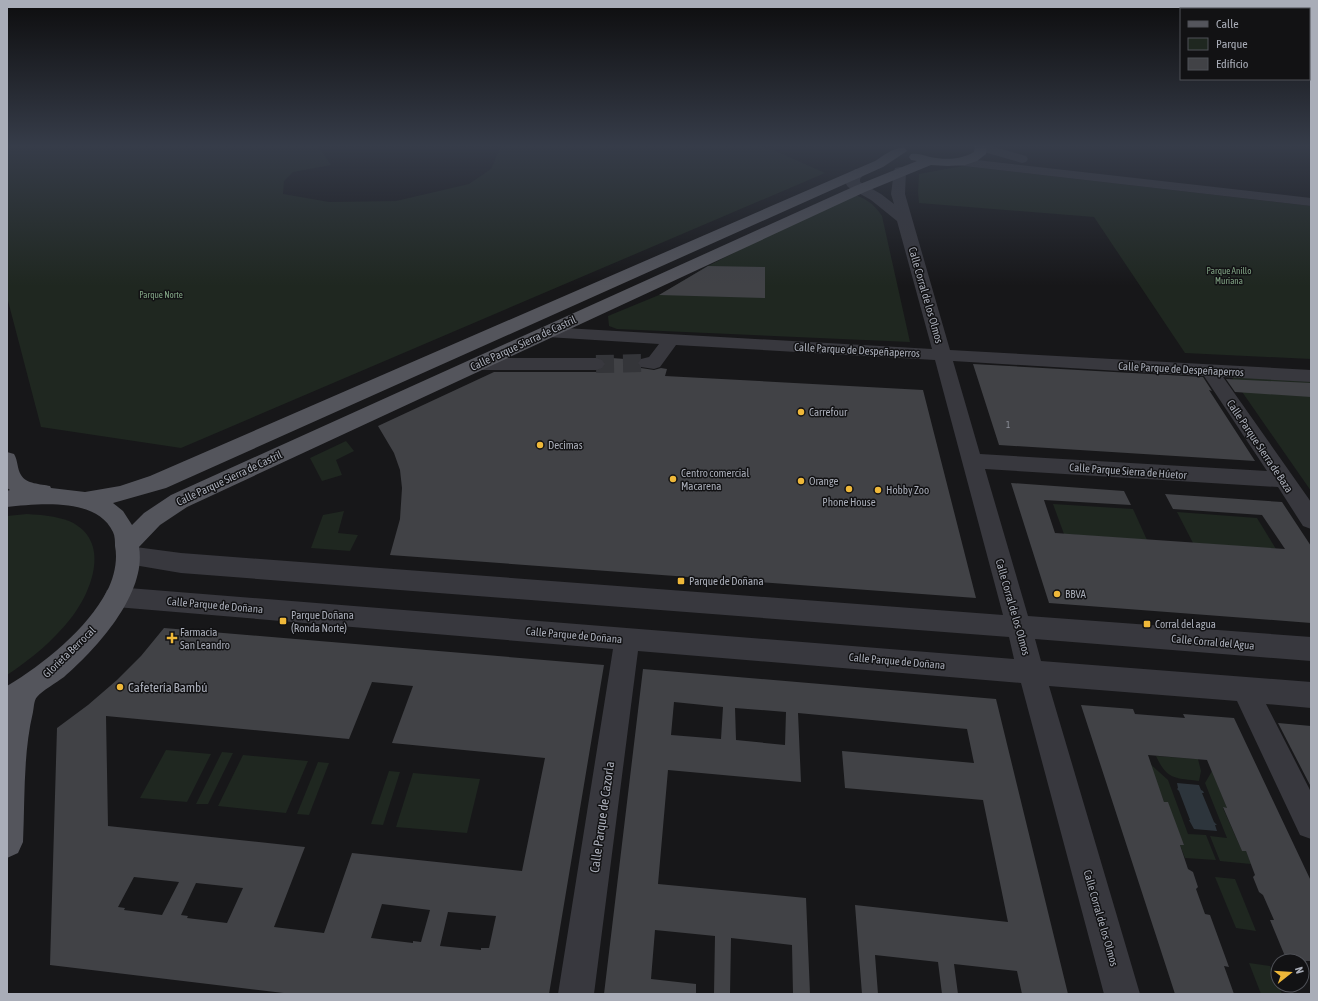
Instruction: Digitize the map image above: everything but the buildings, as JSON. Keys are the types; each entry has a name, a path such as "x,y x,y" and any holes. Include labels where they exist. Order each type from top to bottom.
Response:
{"main road":[{"name":"Calle Parque Sierra de Castril","path":"78,498 121,494 158,482 830,193"},
{"name":"Calle Parque Sierra de Castril","path":"128,549 152,519 171,505 547,332 834,193"},
{"path":"7,459 11,478 23,489 78,498 100,506 110,513 120,523 128,549"},
{"path":"7,499 38,496 78,498"},
{"name":"Glorieta Berrocal","path":"15,697 50,673 88,636 116,597 124,579 128,549"},
{"path":"7,842 15,697"}],"street":[{"path":"872,193 904,219"},
{"name":"Calle Corral de los Olmos","path":"898,193 904,219 1122,994"},
{"path":"1229,193 1311,202"},
{"name":"Calle Parque de Despeñaperros","path":"547,332 1311,376"},
{"path":"647,364 654,363 671,339"},
{"path":"476,364 596,364"},
{"name":"Calle Parque Sierra de Baza","path":"1210,371 1311,520"},
{"name":"Calle Parque Sierra de Húetor","path":"972,461 1284,480"},
{"path":"128,549 182,563 1019,626"},
{"name":"Calle Parque de Doñana","path":"116,597 1032,672"},
{"name":"Calle Corral del Agua","path":"1019,626 1311,650"},
{"name":"Calle Parque de Cazorla","path":"576,994 627,639"},
{"path":"1032,672 1311,695"},
{"path":"1245,690 1311,824"}],"green space":[{"name":"Parque Norte","path":"7,193 283,193 283,194 329,202 396,201 432,193 779,193 181,448 41,427 7,297"},
{"path":"851,193 868,202 876,208 882,216 910,342 617,329 609,326 608,316 659,295 708,266"},
{"name":"Parque Anillo Muriana","path":"918,193 1195,193 1311,206 1311,359 1185,353 1094,217 919,203"},
{"path":"1229,373 1311,378 1311,491"},
{"path":"346,441 354,451 336,460 342,475 322,481 310,458"},
{"path":"1053,504 1133,509 1147,540 1064,534"},
{"path":"344,511 338,533 358,535 350,551 311,548 323,515"},
{"path":"1177,512 1257,518 1276,549 1193,543"},
{"path":"27,514 64,519 82,530 90,540 94,553 94,566 86,594 71,618 41,649 25,663 7,675 7,516"},
{"path":"166,750 211,754 187,802 140,798"},
{"path":"222,752 233,753 208,804 196,804"},
{"path":"243,755 308,761 286,813 218,806"},
{"path":"1156,756 1198,759 1201,771 1199,781 1178,778 1168,774"},
{"path":"318,762 329,763 309,815 297,814"},
{"path":"1149,763 1168,780 1188,834 1206,835 1216,860 1185,858 1180,845 1184,845 1164,802"},
{"path":"389,771 400,772 383,825 371,824"},
{"path":"1212,771 1227,808 1223,808 1242,851 1246,851 1251,864 1220,861 1210,836 1227,838 1205,783"},
{"path":"413,773 480,779 467,833 396,827"},
{"path":"1215,877 1235,879 1256,931 1236,928"},
{"path":"1249,963 1270,966 1270,993 1282,994 1261,994"}],"shaded area":[{"path":"1177,783 1199,785 1204,793 1202,793 1214,822 1217,825 1215,825 1217,831 1194,829 1177,789"}],"tunnel":[{"path":"596,364 647,363"}],"place":[{"name":"Carrefour","path":"801,412"},
{"name":"Decimas","path":"540,445"},
{"name":"Centro comercial Macarena","path":"673,479"},
{"name":"Orange","path":"801,481"},
{"name":"Phone House","path":"849,489"},
{"name":"Hobby Zoo","path":"878,490"},
{"name":"Parque de Doñana","path":"681,581"},
{"name":"BBVA","path":"1057,594"},
{"name":"Parque Doñana (Ronda Norte)","path":"283,621"},
{"name":"Corral del agua","path":"1147,624"},
{"name":"Farmacia San Leandro","path":"172,638"},
{"name":"Cafetería Bambú","path":"120,687"}]}
